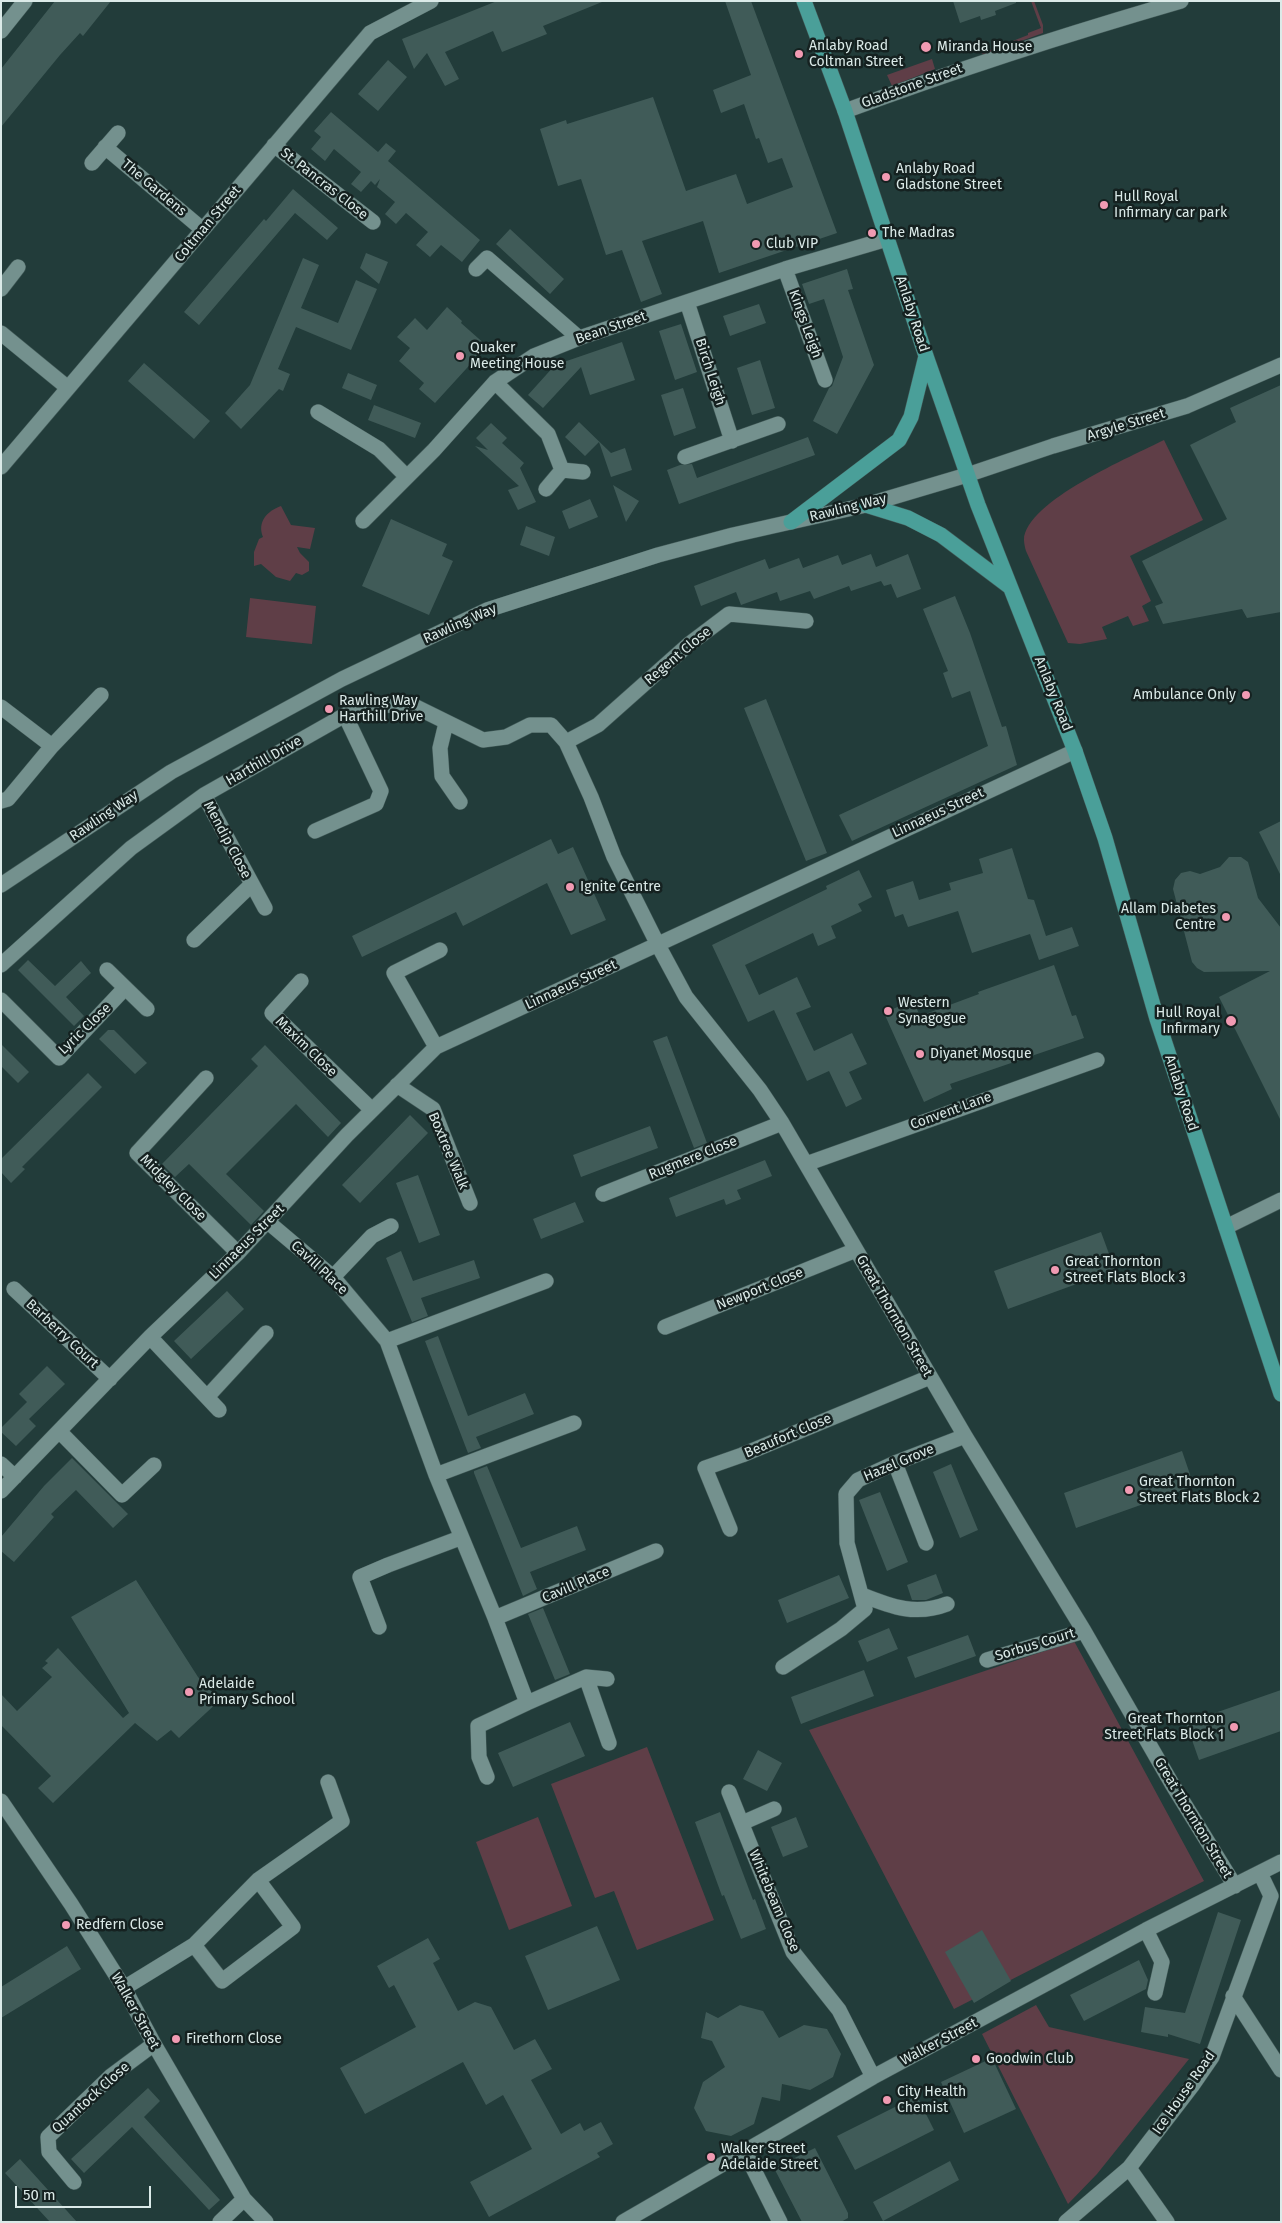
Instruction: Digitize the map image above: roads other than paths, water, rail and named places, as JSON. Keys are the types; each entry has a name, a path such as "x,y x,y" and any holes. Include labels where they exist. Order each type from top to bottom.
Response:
{"main road":[{"name":"Anlaby Road","path":"804,1 845,110 967,475 1075,751 1105,838 1157,1020 1281,1394"},
{"path":"791,522 899,440 911,417 926,356"},
{"path":"866,505 908,518 941,535 1011,588"}],"street":[{"path":"1,31 26,1"},
{"name":"Coltman Street","path":"1,467 370,33 431,1"},
{"name":"Gladstone Street","path":"845,110 972,65 1180,1"},
{"path":"92,163 118,133"},
{"name":"St. Pancras Close","path":"274,146 373,222"},
{"name":"The Gardens","path":"105,147 202,229"},
{"name":"Bean Street","path":"363,521 434,450 495,382 534,356 578,338 785,269 887,239"},
{"path":"476,269 487,258 578,338"},
{"path":"1,289 18,267"},
{"name":"Kings Leigh","path":"785,269 825,380"},
{"name":"Birch Leigh","path":"687,302 732,441"},
{"path":"1,333 68,388"},
{"name":"Argyle Street","path":"967,475 1053,446 1187,406 1281,365"},
{"path":"495,382 548,434 562,470"},
{"path":"318,412 379,450 406,476"},
{"path":"685,457 778,424"},
{"path":"562,470 583,472"},
{"path":"546,489 562,470"},
{"name":"Rawling Way","path":"1,885 171,772 342,679 487,610 658,555 733,534 866,505 967,475"},
{"name":"Regent Close","path":"566,742 598,725 688,645 729,614 806,621"},
{"path":"1,801 8,799 52,746 101,695"},
{"name":"Harthill Drive","path":"1,965 131,848 204,795 345,715 380,704 414,706 484,740 506,737 530,725 551,725 566,742"},
{"path":"1,707 52,746"},
{"path":"316,832 376,804 380,791 345,715"},
{"path":"446,723 440,748 442,776 460,802"},
{"name":"Great Thornton Street","path":"566,742 591,797 614,858 686,997 760,1090 782,1123 965,1436 1084,1631 1172,1784 1234,1886"},
{"name":"Linnaeus Street","path":"1,1491 110,1380 150,1336 238,1253 372,1110 436,1047 1075,751"},
{"name":"Mendip Close","path":"204,795 265,908"},
{"name":"Mendip Close","path":"194,940 251,885"},
{"path":"436,1047 394,973 440,950"},
{"path":"107,970 147,1009"},
{"name":"Maxim Close","path":"301,981 272,1013 372,1110"},
{"name":"Lyric Close","path":"1,1000 59,1058 125,988"},
{"name":"Convent Lane","path":"806,1164 1097,1060"},
{"name":"Midgley Close","path":"206,1078 137,1153 238,1253"},
{"name":"Boxtree Walk","path":"397,1085 433,1109 470,1203"},
{"name":"Rugmere Close","path":"603,1194 782,1123"},
{"path":"1226,1227 1281,1200"},
{"name":"Cavill Place","path":"268,1222 332,1277 387,1340 460,1538 495,1618 527,1703"},
{"path":"332,1277 372,1236 391,1226"},
{"name":"Newport Close","path":"665,1327 856,1250"},
{"path":"387,1340 546,1280"},
{"name":"Barberry Court","path":"14,1289 110,1380"},
{"path":"208,1396 266,1333"},
{"path":"150,1336 208,1396 219,1410"},
{"name":"Beaufort Close","path":"730,1529 706,1468 742,1455 930,1376"},
{"path":"436,1474 574,1423"},
{"path":"60,1432 122,1495 154,1465"},
{"name":"Hazel Grove","path":"862,1595 847,1543 846,1494 858,1480 895,1462 965,1436"},
{"path":"895,1462 926,1543"},
{"path":"1,1464 15,1477"},
{"path":"379,1628 360,1577 388,1564 460,1538"},
{"name":"Cavill Place","path":"495,1618 656,1551"},
{"path":"862,1595 915,1611 930,1610 947,1604"},
{"path":"783,1667 841,1629 865,1609 862,1595"},
{"name":"Sorbus Court","path":"987,1660 1084,1631"},
{"path":"586,1677 609,1743"},
{"path":"487,1777 479,1757 478,1726 586,1677 607,1679"},
{"path":"124,1988 194,1944 258,1880 342,1821 328,1782"},
{"name":"Whitebeam Close","path":"729,1792 794,1952 839,2010 873,2077"},
{"name":"Walker Street","path":"1,1801 71,1904 124,1988 154,2044 244,2199 266,2222"},
{"path":"742,1823 774,1809"},
{"path":"1260,1874 1281,1862"},
{"name":"Walker Street","path":"623,2222 873,2077 1146,1930 1260,1874"},
{"name":"Ice House Road","path":"1066,2222 1129,2168 1212,2057 1271,1896 1260,1874"},
{"path":"194,1944 222,1981 293,1927 258,1880"},
{"path":"1146,1930 1162,1962 1155,1993"},
{"path":"1233,1996 1281,2070"},
{"name":"Quantock Close","path":"74,2182 49,2152 48,2136 111,2076 154,2044"},
{"path":"745,2152 780,2222"},
{"path":"1129,2168 1167,2222"},
{"path":"220,2222 244,2199"}],"place":[{"name":"Miranda House","path":"926,47"},
{"name":"Anlaby Road Coltman Street","path":"799,54"},
{"name":"Anlaby Road Gladstone Street","path":"886,177"},
{"name":"Hull Royal Infirmary car park","path":"1104,205"},
{"name":"The Madras","path":"872,233"},
{"name":"Club VIP","path":"756,244"},
{"name":"Quaker Meeting House","path":"460,356"},
{"name":"Ambulance Only","path":"1246,695"},
{"name":"Rawling Way Harthill Drive","path":"329,709"},
{"name":"Ignite Centre","path":"570,887"},
{"name":"Allam Diabetes Centre","path":"1226,917"},
{"name":"Western Synagogue","path":"888,1011"},
{"name":"Hull Royal Infirmary","path":"1231,1021"},
{"name":"Diyanet Mosque","path":"920,1054"},
{"name":"Great Thornton Street Flats Block 3","path":"1055,1270"},
{"name":"Great Thornton Street Flats Block 2","path":"1129,1490"},
{"name":"Adelaide Primary School","path":"189,1692"},
{"name":"Great Thornton Street Flats Block 1","path":"1234,1727"},
{"name":"Redfern Close","path":"66,1925"},
{"name":"Firethorn Close","path":"176,2039"},
{"name":"Goodwin Club","path":"976,2059"},
{"name":"City Health Chemist","path":"887,2100"},
{"name":"Walker Street Adelaide Street","path":"711,2157"}]}
